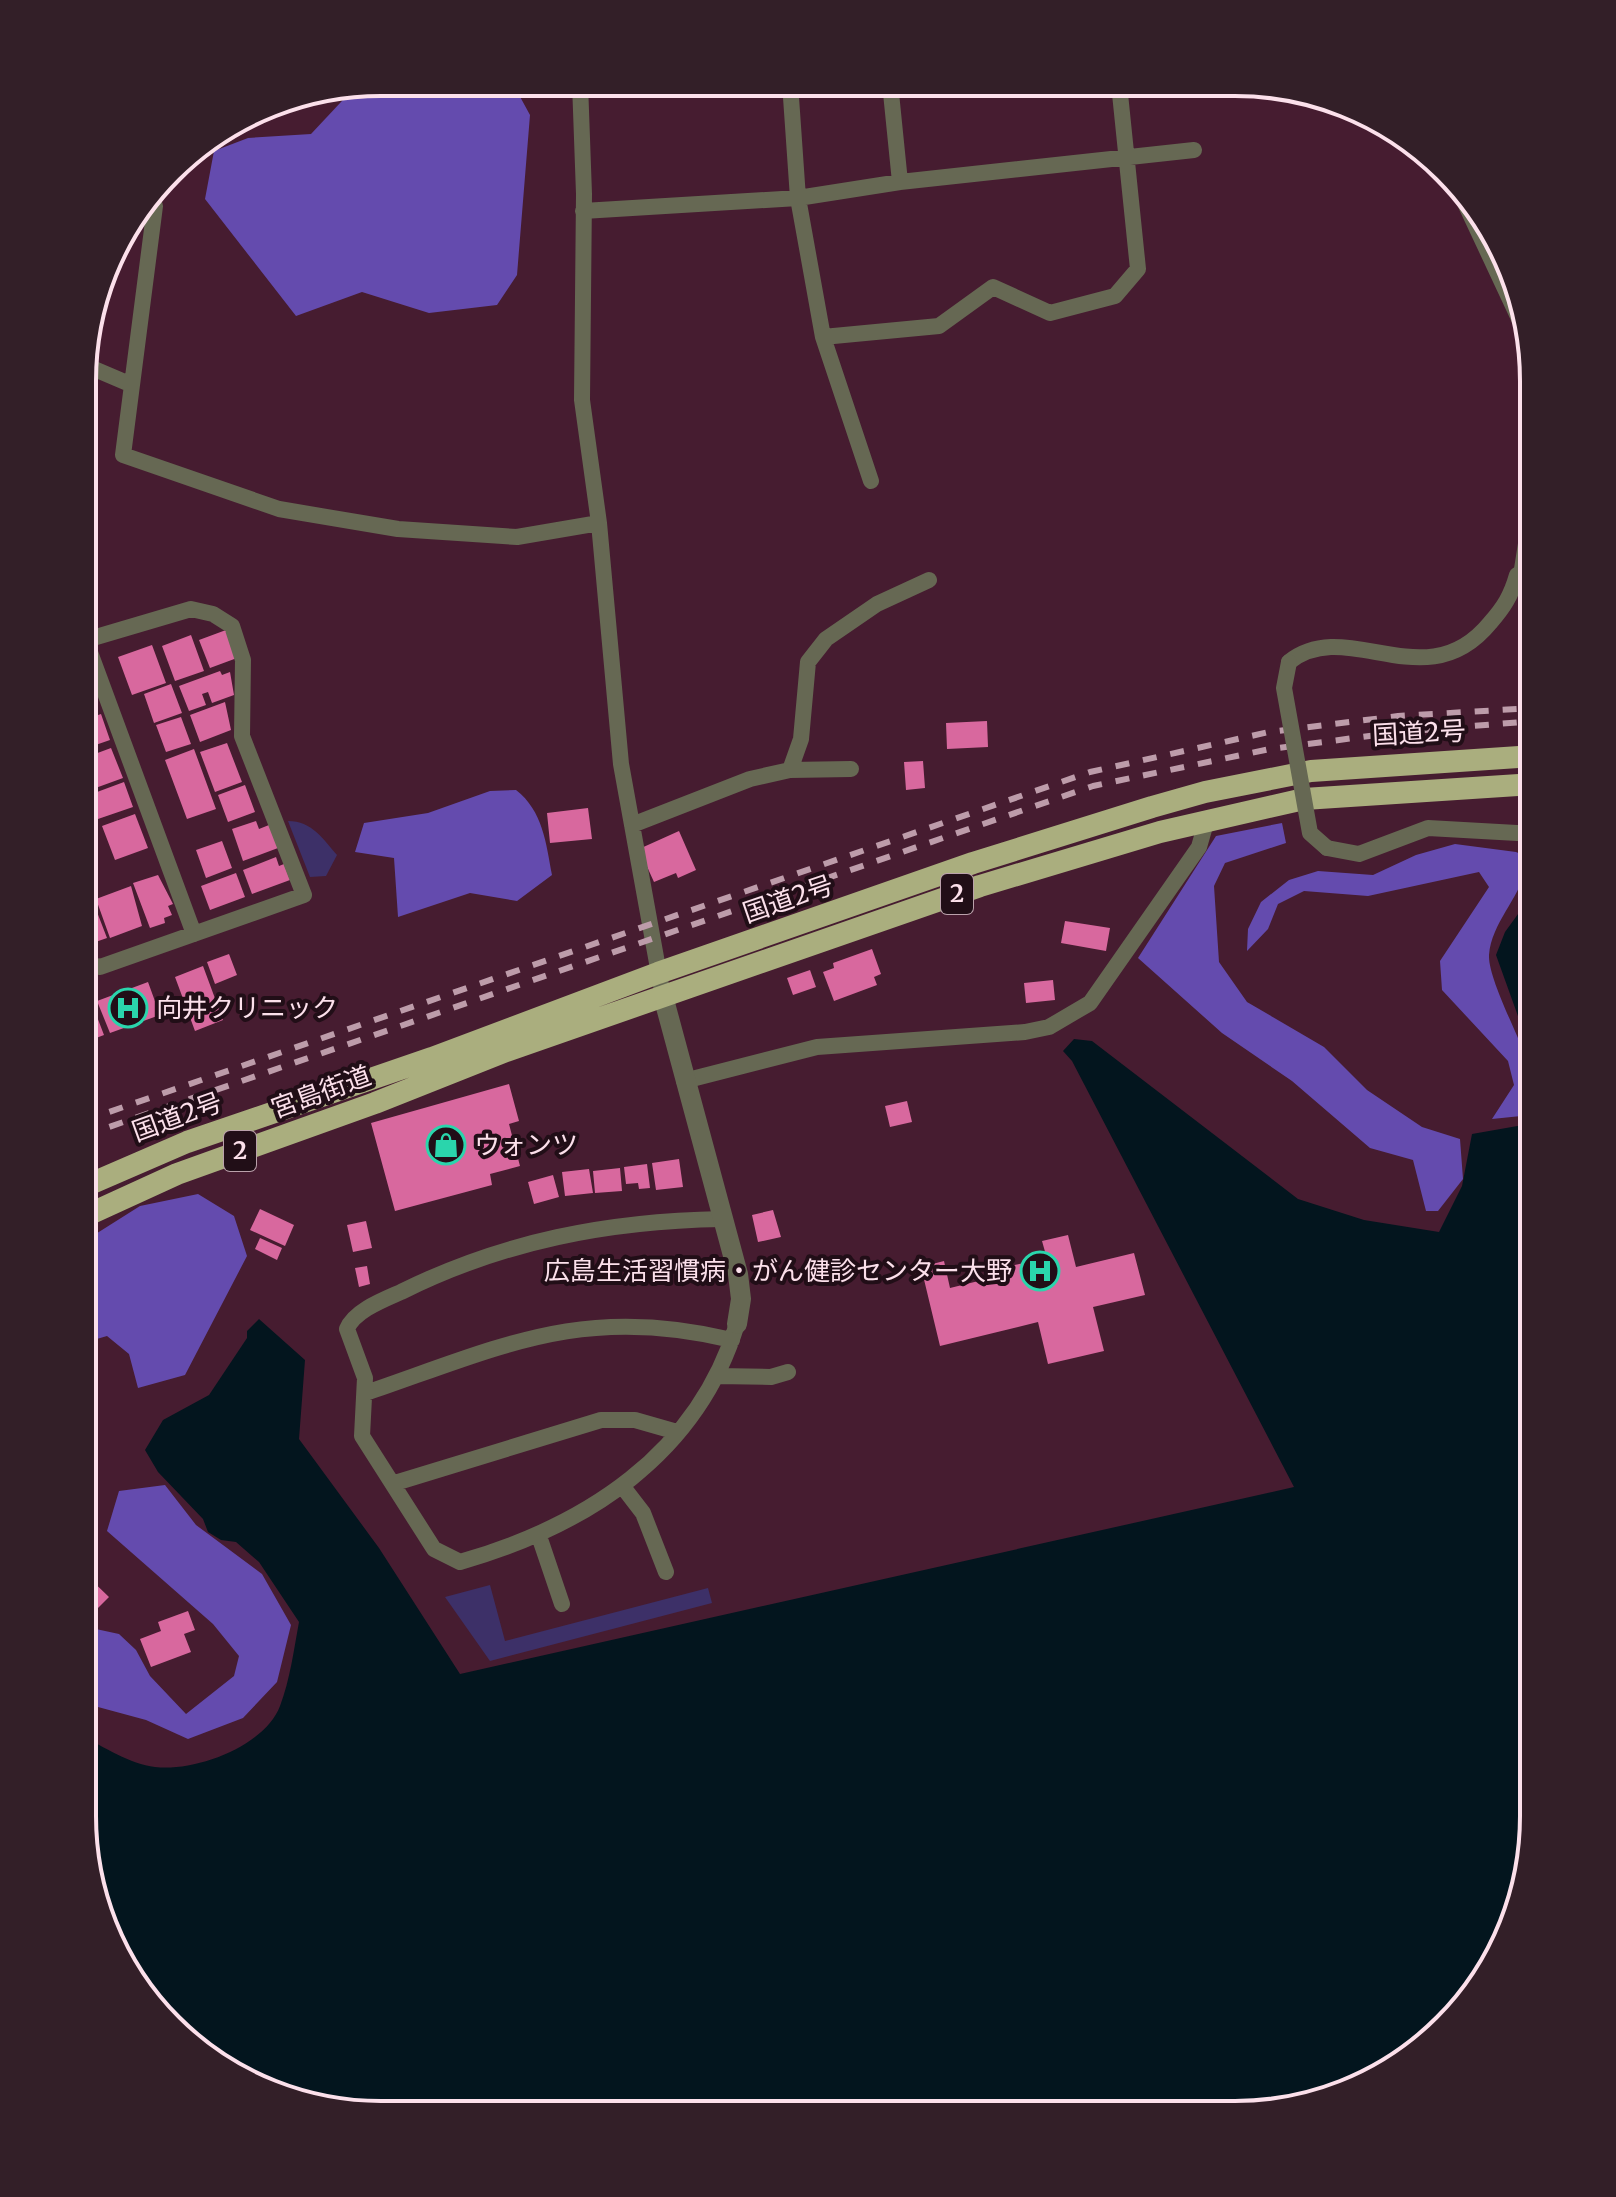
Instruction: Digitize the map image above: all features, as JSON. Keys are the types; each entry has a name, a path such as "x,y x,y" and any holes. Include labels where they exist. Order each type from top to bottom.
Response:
{"highway":[{"name":"国道2号","path":"96,1181 173,1147 432,1058 658,973 973,863 1205,792 1297,773 1365,764 1520,757"},
{"name":"国道2号","path":"401,1093 479,1060 980,886 1207,819 1353,793 1520,785"},
{"name":"宮島街道","path":"96,1211 177,1174 401,1093"}],"street":[{"path":"891,96 900,182"},
{"path":"823,337 939,326 993,287 1050,313 1115,296 1138,269 1121,96"},
{"path":"580,97 582,400 599,523 621,764 663,996 740,1286 735,1332 717,1376 677,1432 623,1487 581,1515 539,1536 460,1562 434,1549 415,1525 395,1483 362,1436 365,1378 347,1329 350,1320 423,1280 482,1255 611,1225 722,1219"},
{"path":"791,97 798,198 823,337 871,481"},
{"path":"583,211 798,198 900,182 1194,150"},
{"path":"155,207 123,455 279,509 398,529 517,537 599,523"},
{"path":"97,370 132,385"},
{"path":"1517,575 1520,579"},
{"path":"1517,575 1510,600 1478,638 1438,657 1399,658 1335,646 1304,650 1289,662 1284,688 1310,833 1327,848 1359,854 1428,828 1520,833"},
{"path":"790,770 801,739 808,662 826,639 865,613 929,580"},
{"path":"96,635 191,609 213,614 232,626 243,660 242,736 304,895 96,966"},
{"path":"96,668 194,934"},
{"path":"632,825 750,779 790,770 851,769"},
{"path":"684,1081 817,1047 1025,1032 1071,1018 1106,985 1199,847 1207,819"},
{"path":"366,1393 555,1331 599,1325 644,1324 735,1332"},
{"path":"717,1376 771,1377 788,1372"},
{"path":"395,1483 601,1420 635,1420 677,1432"},
{"path":"623,1487 643,1513 666,1572"},
{"path":"539,1536 562,1604"}],"lane":[{"path":"1465,213 1511,312"},
{"path":"1517,575 1520,556"}],"shaded area":[{"path":"520,97 530,115 517,275 497,305 429,313 362,292 296,316 205,199 214,151 248,138 311,134 345,98"},
{"path":"516,790 538,818 552,875 517,901 470,893 398,917 394,858 355,852 364,823 428,813 490,791"},
{"path":"288,821 310,828 337,855 326,876 310,877"},
{"path":"1282,823 1286,843 1225,863 1214,886 1219,962 1247,1002 1324,1047 1367,1090 1422,1127 1460,1139 1463,1179 1438,1211 1426,1211 1413,1160 1370,1148 1292,1081 1222,1033 1138,958 1216,836"},
{"path":"1455,844 1520,854 1520,884 1496,930 1489,955 1496,985 1520,1039 1520,1116 1492,1119 1514,1085 1508,1061 1442,990 1440,961 1489,887 1479,872 1368,896 1304,891 1278,904 1268,929 1247,951 1248,929 1261,902 1289,880 1318,871 1373,875 1416,855"},
{"path":"198,1194 234,1216 247,1256 185,1375 138,1388 129,1354 107,1336 96,1339 96,1234 140,1206"},
{"path":"165,1485 196,1525 262,1574 291,1625 277,1682 243,1718 188,1739 146,1720 98,1707 96,1629 119,1634 136,1650 150,1676 186,1714 234,1676 239,1656 213,1624 107,1531 119,1491"},
{"path":"490,1585 505,1641 708,1588 712,1603 490,1661 445,1597"}],"water":[{"path":"1520,911 1520,1022 1496,955 1505,932"},
{"path":"1074,1039 1092,1041 1298,1199 1364,1220 1439,1232 1462,1186 1472,1134 1520,1125 1518,1853 1505,1908 1491,1942 1461,1990 1437,2018 1409,2042 1361,2072 1327,2086 1272,2099 381,2101 325,2096 289,2086 238,2063 179,2018 134,1959 111,1908 98,1853 96,1743 146,1765 189,1765 244,1744 260,1733 280,1706 299,1622 259,1562 236,1542 221,1540 208,1532 203,1519 158,1472 145,1450 163,1420 209,1395 247,1338 247,1331 259,1319 305,1360 299,1439 379,1548 460,1674 1294,1487 1072,1061 1063,1051"}],"building":[{"path":"226,630 237,658 210,668 199,640"},
{"path":"191,635 204,671 175,681 162,646"},
{"path":"152,645 166,683 132,695 118,657"},
{"path":"220,671 222,675 230,672 234,695 212,703 208,692 202,694 206,705 189,711 179,686"},
{"path":"171,684 182,713 154,723 144,694"},
{"path":"225,702 231,730 200,742 190,715"},
{"path":"101,714 110,740 96,745 96,716"},
{"path":"181,717 191,744 166,752 156,725"},
{"path":"987,721 988,747 947,749 946,723"},
{"path":"227,743 242,782 215,792 200,752"},
{"path":"111,748 123,778 96,788 96,754"},
{"path":"194,749 216,809 187,819 165,760"},
{"path":"923,761 925,788 906,790 904,762"},
{"path":"124,782 133,807 98,819 96,792"},
{"path":"245,785 255,812 228,822 218,795"},
{"path":"588,808 592,839 550,843 547,813"},
{"path":"135,814 148,848 115,860 102,826"},
{"path":"256,821 259,829 269,825 278,848 243,861 232,829"},
{"path":"679,831 696,870 678,878 676,873 654,882 639,849"},
{"path":"222,841 232,868 206,878 196,850"},
{"path":"276,857 279,866 284,864 290,880 252,894 243,870"},
{"path":"236,873 245,897 210,910 201,886"},
{"path":"158,875 173,904 168,906 172,915 164,918 165,923 150,928 133,883"},
{"path":"131,886 142,926 110,938 96,899"},
{"path":"96,909 107,938 96,942"},
{"path":"1065,921 1110,928 1106,951 1061,943"},
{"path":"872,949 881,974 874,977 877,985 834,1001 823,972 834,968 833,963"},
{"path":"229,954 237,975 215,984 207,962"},
{"path":"203,966 223,1020 195,1031 175,977"},
{"path":"810,970 816,987 793,995 787,978"},
{"path":"1053,980 1055,1000 1026,1003 1024,983"},
{"name":"向井クリニック","path":"148,982 160,1015 110,1033 97,1001"},
{"path":"96,1014 104,1035 96,1038"},
{"name":"ウォンツ","path":"509,1084 519,1121 509,1124 520,1166 490,1174 492,1185 395,1211 371,1123"},
{"path":"907,1101 912,1122 890,1127 885,1106"},
{"path":"679,1159 683,1187 656,1190 652,1163"},
{"path":"647,1164 650,1188 639,1189 638,1183 626,1184 624,1167"},
{"path":"620,1168 622,1191 595,1193 593,1171"},
{"path":"589,1169 593,1193 565,1196 562,1172"},
{"path":"553,1175 559,1197 534,1204 528,1182"},
{"path":"260,1209 294,1225 285,1246 250,1230"},
{"path":"773,1210 781,1237 758,1242 752,1215"},
{"path":"366,1221 372,1248 353,1252 347,1225"},
{"path":"1068,1235 1076,1267 1134,1253 1145,1295 1093,1307 1104,1351 1048,1364 1038,1322 940,1346 921,1267 944,1261 950,1288 1007,1274 1006,1267 1028,1262 1032,1278 1051,1273 1042,1241"},
{"path":"260,1238 282,1248 277,1260 255,1249"},
{"path":"367,1266 370,1284 359,1287 355,1268"},
{"path":"96,1584 109,1597 96,1610"},
{"path":"188,1611 195,1630 184,1634 191,1652 151,1667 140,1639 161,1631 158,1622"}],"railway":[{"path":"96,1116 1090,772 1269,732 1398,716 1520,709"},
{"path":"96,1131 1093,786 1270,749 1400,732 1520,722"}],"place":[{"name":"向井クリニック","path":"128,1008"},
{"name":"ウォンツ","path":"446,1145"},
{"name":"広島生活習慣病・がん健診センター大野","path":"1040,1271"}]}
